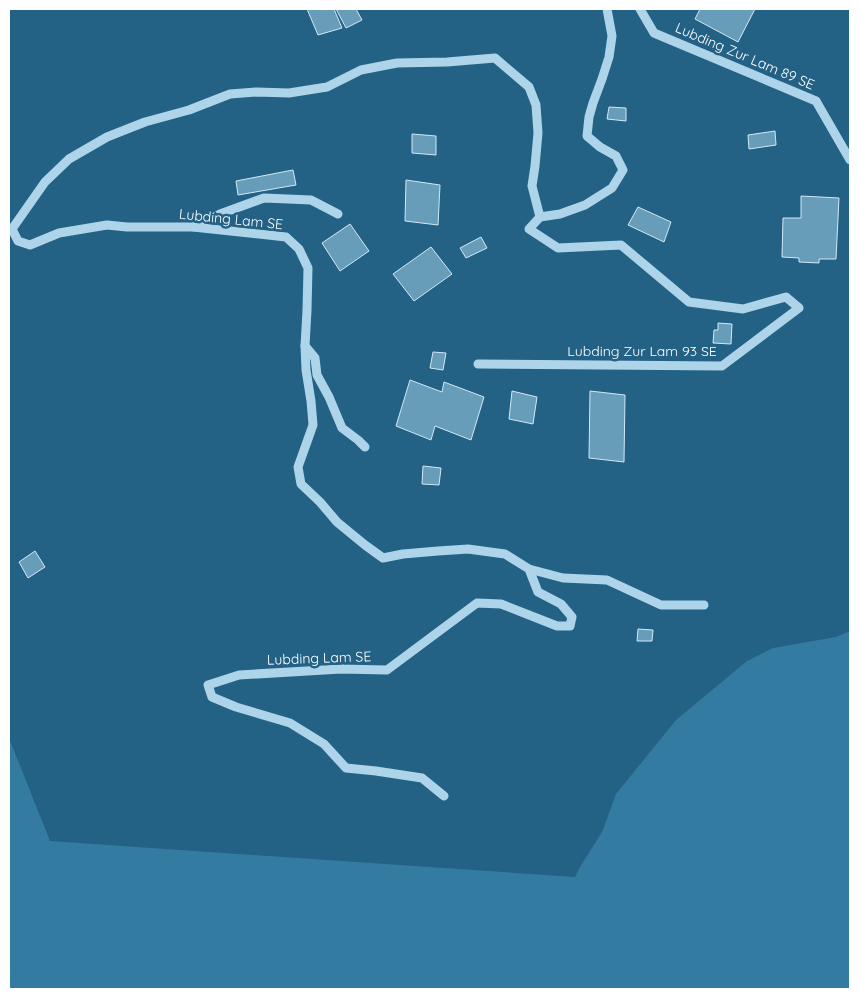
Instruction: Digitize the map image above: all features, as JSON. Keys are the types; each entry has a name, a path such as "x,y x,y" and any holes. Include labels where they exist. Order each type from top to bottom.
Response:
{"street":[{"path":"540,217 560,214 585,205 612,188 623,170 616,156 600,147 587,136 589,117 604,72 612,36 607,9"},
{"name":"Lubding Zur Lam 89 SE","path":"640,9 654,33 816,101 850,160"},
{"name":"Lubding Lam SE","path":"444,796 422,778 346,768 324,744 290,724 236,707 212,697 208,686 239,675 342,669 387,670 476,603 501,604 557,626 570,626 572,616 561,604 538,592 529,569 505,554 468,549 403,554 383,558 337,522 301,484 298,467 313,425 305,346 308,268 299,248 286,237 194,227 127,227 107,225 59,233 30,245 18,241 12,229 45,182 69,159 108,137 145,122 189,110 230,94 256,92 289,93 327,87 362,70 397,63 447,62 495,58 529,87 536,105 538,133 536,166 532,186 540,217"},
{"path":"194,227 220,214 264,198 311,200 338,214"},
{"name":"Lubding Zur Lam 93 SE","path":"478,364 722,366 800,308 786,297 743,309 689,302 621,245 558,248 529,229 540,217"},
{"path":"305,346 314,358 318,375 342,428 365,447"},
{"path":"529,569 563,578 606,580 662,606 704,605"}],"shaded area":[{"path":"850,631 850,989 9,989 9,738 50,841 575,877 602,832 616,794 676,720 747,661 773,648 836,637"}],"building":[{"path":"307,9 334,9 342,28 318,35"},
{"path":"336,9 356,9 362,20 346,28"},
{"path":"700,9 755,9 738,42 695,19"},
{"path":"609,107 626,108 626,121 607,119"},
{"path":"775,131 776,145 749,149 748,135"},
{"path":"412,134 436,136 436,155 412,153"},
{"path":"293,170 296,185 238,195 236,181"},
{"path":"406,180 440,185 438,225 405,221"},
{"path":"801,196 839,198 836,259 819,259 819,263 799,262 799,258 782,257 783,218 801,218"},
{"path":"638,207 671,222 664,242 628,225"},
{"path":"350,224 369,251 340,271 322,243"},
{"path":"481,237 487,248 466,258 460,248"},
{"path":"431,247 452,274 414,301 393,274"},
{"path":"718,323 732,324 731,344 713,343 714,330 718,330"},
{"path":"433,352 446,353 443,370 430,368"},
{"path":"410,380 442,392 444,382 484,397 471,440 435,426 431,440 396,426"},
{"path":"512,391 537,397 533,424 509,419"},
{"path":"590,391 625,395 624,462 589,458"},
{"path":"423,466 441,468 439,485 422,484"},
{"path":"35,551 45,567 28,578 19,562"},
{"path":"638,629 653,630 652,641 637,641"}]}
